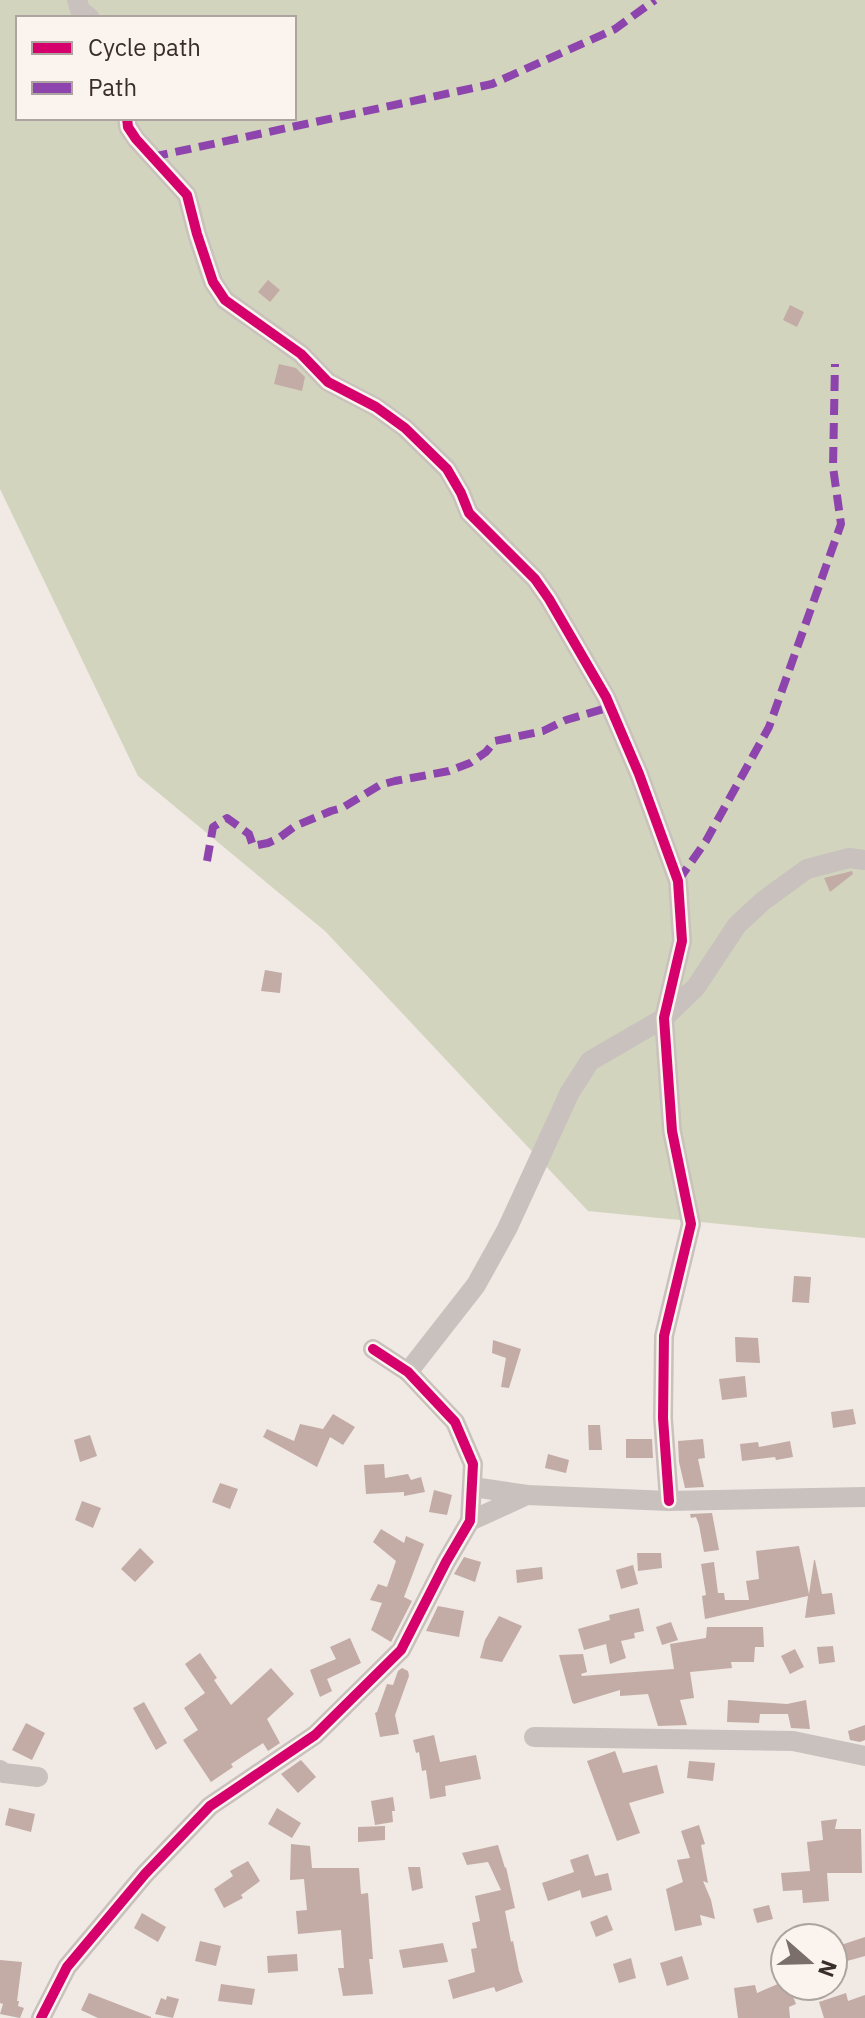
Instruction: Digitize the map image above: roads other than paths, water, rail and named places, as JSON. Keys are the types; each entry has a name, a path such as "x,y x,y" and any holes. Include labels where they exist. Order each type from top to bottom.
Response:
{"street":[{"path":"77,0 80,10 88,16"},
{"path":"127,120 136,139 187,195 213,282 225,300 301,354 328,382 376,407 405,428 447,469 469,513 535,579 606,697 639,774 678,881 682,941 664,1018 672,1131 691,1224 664,1336 663,1418 669,1501"},
{"path":"408,1372 476,1285 507,1229 570,1092 590,1061 664,1018 696,987 737,925 763,901 807,869 849,858 865,860"},
{"path":"41,2018 67,1967 145,1874 210,1806 315,1735 401,1650 470,1521 473,1464 455,1422 408,1372 373,1349"},
{"path":"473,1487 527,1495 669,1501 865,1497"},
{"path":"470,1521 527,1495"},
{"path":"534,1737 793,1741 865,1756"},
{"path":"0,1770 38,1777"}]}
